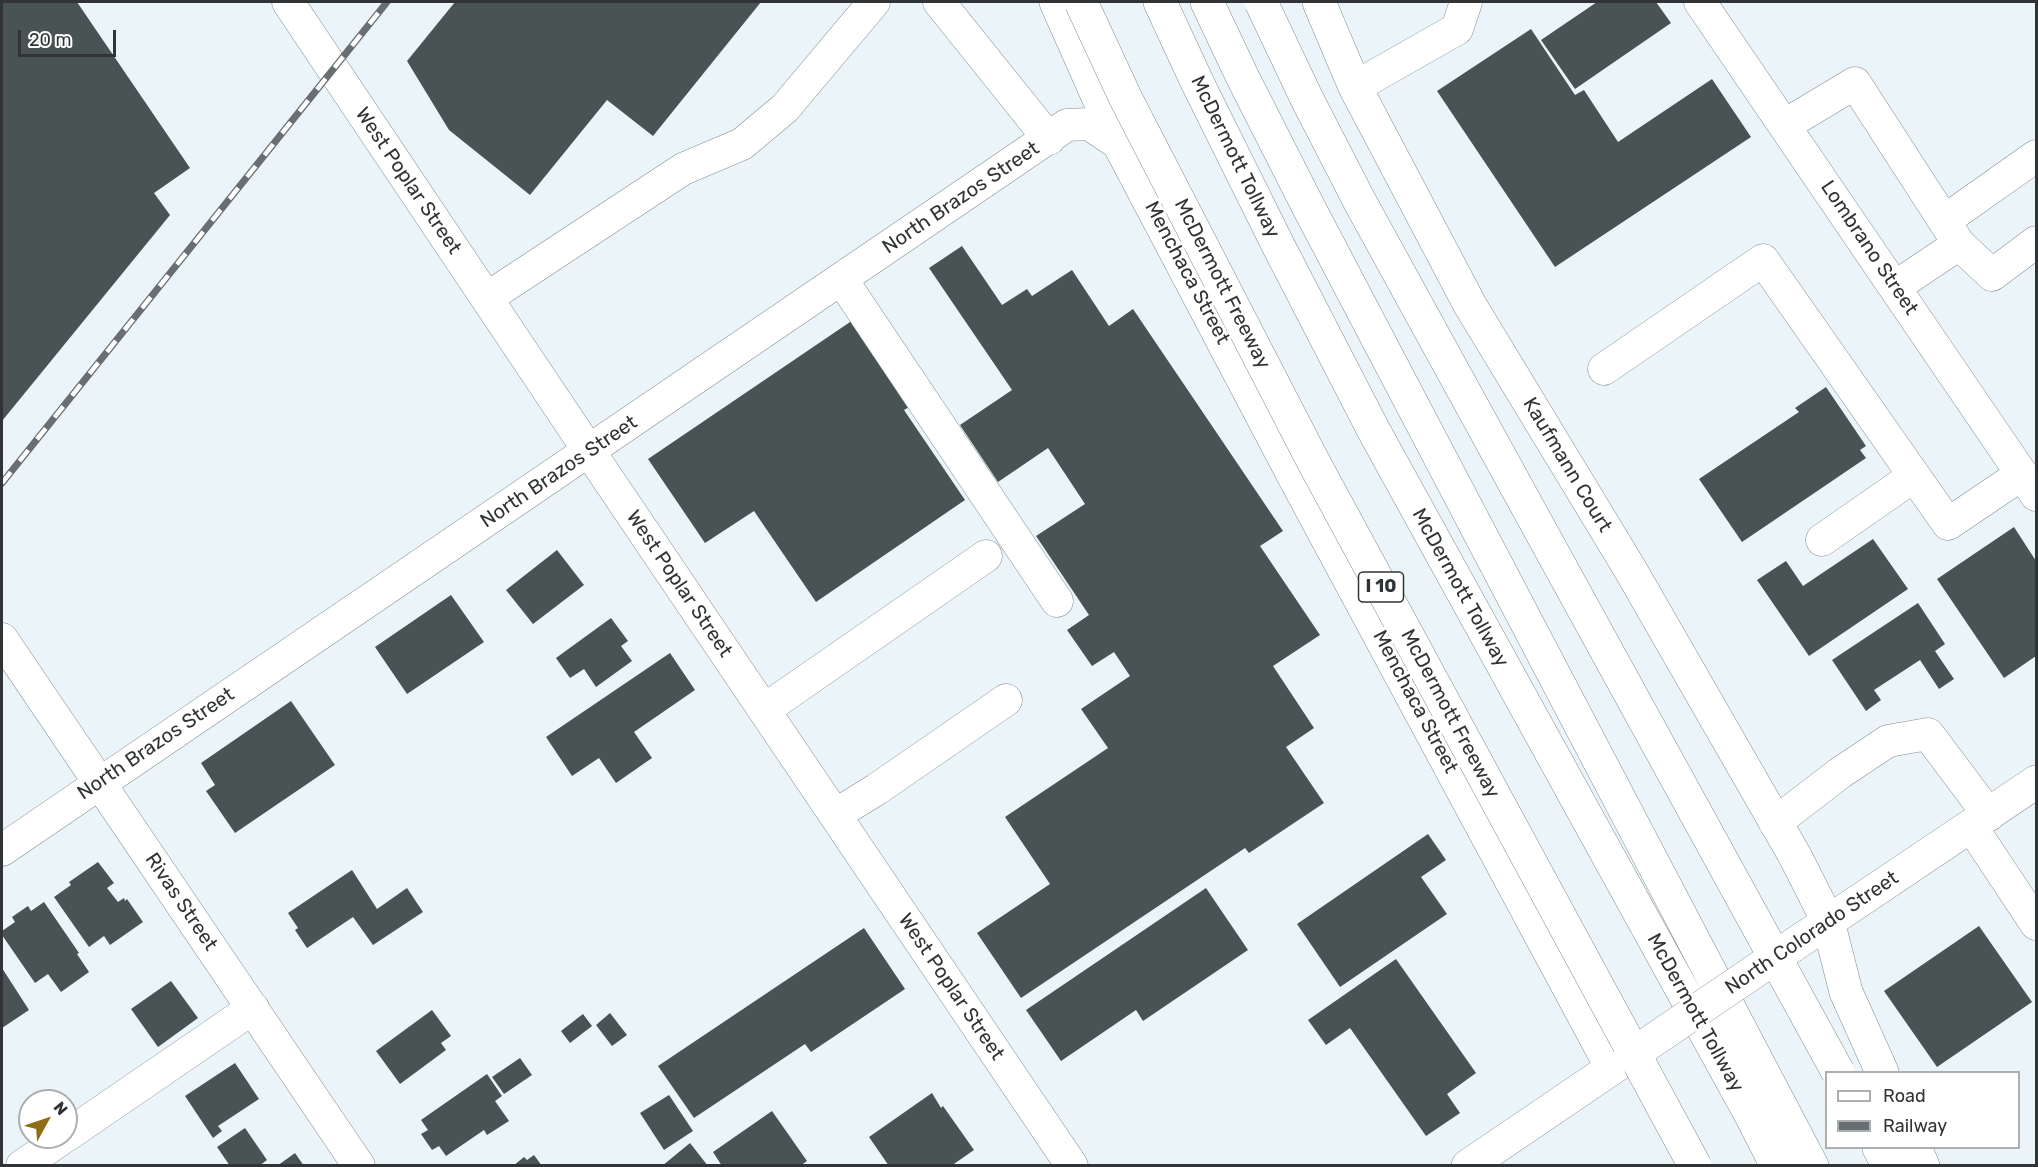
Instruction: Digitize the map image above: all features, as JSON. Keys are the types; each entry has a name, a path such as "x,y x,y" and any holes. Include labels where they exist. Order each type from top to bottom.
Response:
{"main road":[{"name":"Menchaca Street","path":"1056,2 1119,144 1303,494 1621,1062"},
{"name":"McDermott Freeway","path":"1081,2 1126,99 1313,461 1695,1166"},
{"name":"McDermott Tollway","path":"1160,2 1272,234 1374,431 1777,1166"},
{"name":"McDermott Tollway","path":"1207,2 1325,238 1812,1166"},
{"path":"1261,2 1360,202 1837,1071"},
{"name":"Kaufmann Court","path":"1318,2 1355,87 1470,304 1630,569 1795,856 1828,921 1845,992 1882,1071"},
{"name":"North Colorado Street","path":"1485,1161 1621,1062 2037,782"},
{"path":"1880,1149 1889,1166"},
{"path":"1915,1149 1923,1166"}],"street":[{"name":"West Poplar Street","path":"288,2 1072,1166"},
{"path":"487,298 683,169 742,144 785,108 874,2"},
{"path":"939,2 1049,138"},
{"path":"1355,87 1457,29 1466,2"},
{"name":"Lombrano Street","path":"1700,2 2029,484"},
{"path":"1785,125 1855,83 1952,232 1992,275 2037,242"},
{"name":"North Brazos Street","path":"2,850 99,782 842,280 1066,125 1089,124 1119,144"},
{"path":"1895,287 2037,156"},
{"path":"1604,369 1763,260 1948,524 2029,484"},
{"path":"842,280 1058,601"},
{"path":"1822,540 1914,476"},
{"path":"764,710 986,556"},
{"name":"Rivas Street","path":"2,639 359,1166"},
{"path":"835,815 877,789 1006,700"},
{"path":"1775,823 1840,773 1888,741 1928,734 1980,820 2037,924"},
{"path":"78,1127 253,1008"},
{"path":"22,1166 46,1149"}],"building":[{"path":"2,2 77,2 190,168 154,193 170,215 2,421"},
{"path":"455,2 761,2 653,136 607,100 530,195 449,130 407,61"},
{"path":"1597,2 1656,2 1671,23 1575,89 1541,40"},
{"path":"1531,29 1575,95 1584,90 1618,142 1712,79 1751,137 1555,267 1437,91"},
{"path":"962,246 1002,305 1027,289 1032,296 1072,270 1109,326 1133,309 1283,531 1260,546 1320,635 1273,666 1314,728 1286,747 1324,803 1249,853 1245,848 1021,998 977,933 1050,884 1005,817 1108,748 1081,709 1130,676 1114,652 1092,666 1067,630 1089,615 1036,536 1085,504 1048,448 998,482 960,425 1012,390 929,268"},
{"path":"853,320 911,406 904,410 965,500 816,602 754,511 705,543 648,459"},
{"path":"1826,387 1866,446 1860,450 1866,458 1742,542 1699,479 1799,412 1795,408"},
{"path":"2014,527 2036,561 2036,656 2004,678 1937,579"},
{"path":"1873,539 1908,589 1809,656 1757,580 1786,561 1803,586"},
{"path":"557,550 584,585 533,624 506,590"},
{"path":"451,595 484,642 407,694 375,647"},
{"path":"1918,603 1945,644 1935,651 1954,679 1939,689 1920,660 1874,690 1881,700 1866,711 1832,660"},
{"path":"611,618 628,641 621,646 632,661 596,687 584,669 570,678 556,658"},
{"path":"670,653 695,690 634,732 652,758 616,783 599,758 572,776 546,737"},
{"path":"291,701 335,765 235,833 206,791 215,785 201,763"},
{"path":"1428,834 1446,860 1421,877 1447,914 1340,987 1297,924"},
{"path":"98,862 114,883 107,888 118,902 124,898 125,901 127,899 143,922 110,945 104,936 89,947 54,897 71,885 69,882"},
{"path":"352,870 377,909 407,888 423,912 373,945 353,917 307,948 295,930 298,928 288,913"},
{"path":"1206,888 1248,950 1143,1021 1136,1010 1061,1061 1026,1010"},
{"path":"44,902 79,953 77,954 89,972 61,992 48,974 35,983 2,935 2,931 15,922 12,917 28,906 31,911"},
{"path":"1979,926 2032,1002 1937,1067 1884,991"},
{"path":"864,928 905,989 811,1052 805,1044 694,1118 658,1066"},
{"path":"1396,959 1476,1073 1447,1094 1460,1113 1426,1136 1350,1028 1326,1045 1308,1020"},
{"path":"2,968 29,1010 2,1028"},
{"path":"171,981 198,1018 158,1047 131,1009"},
{"path":"432,1010 451,1036 441,1043 446,1050 400,1084 376,1051"},
{"path":"610,1013 627,1035 612,1046 596,1025"},
{"path":"583,1014 592,1026 570,1043 561,1031"},
{"path":"520,1058 532,1075 504,1094 492,1077"},
{"path":"235,1063 259,1099 218,1126 222,1131 213,1138 185,1096"},
{"path":"487,1074 502,1096 495,1101 509,1121 487,1135 484,1130 446,1156 439,1146 432,1150 421,1134 428,1130 421,1120"},
{"path":"932,1093 974,1150 951,1166 889,1166 869,1137"},
{"path":"669,1095 693,1131 664,1150 640,1113"},
{"path":"772,1111 807,1161 800,1166 722,1166 713,1152"},
{"path":"245,1128 267,1160 259,1166 230,1166 217,1147"},
{"path":"690,1143 708,1166 662,1166"},
{"path":"295,1153 304,1166 277,1166"},
{"path":"534,1155 542,1166 513,1166 524,1157 527,1160"}],"railway":[{"path":"2,483 387,2"}]}
